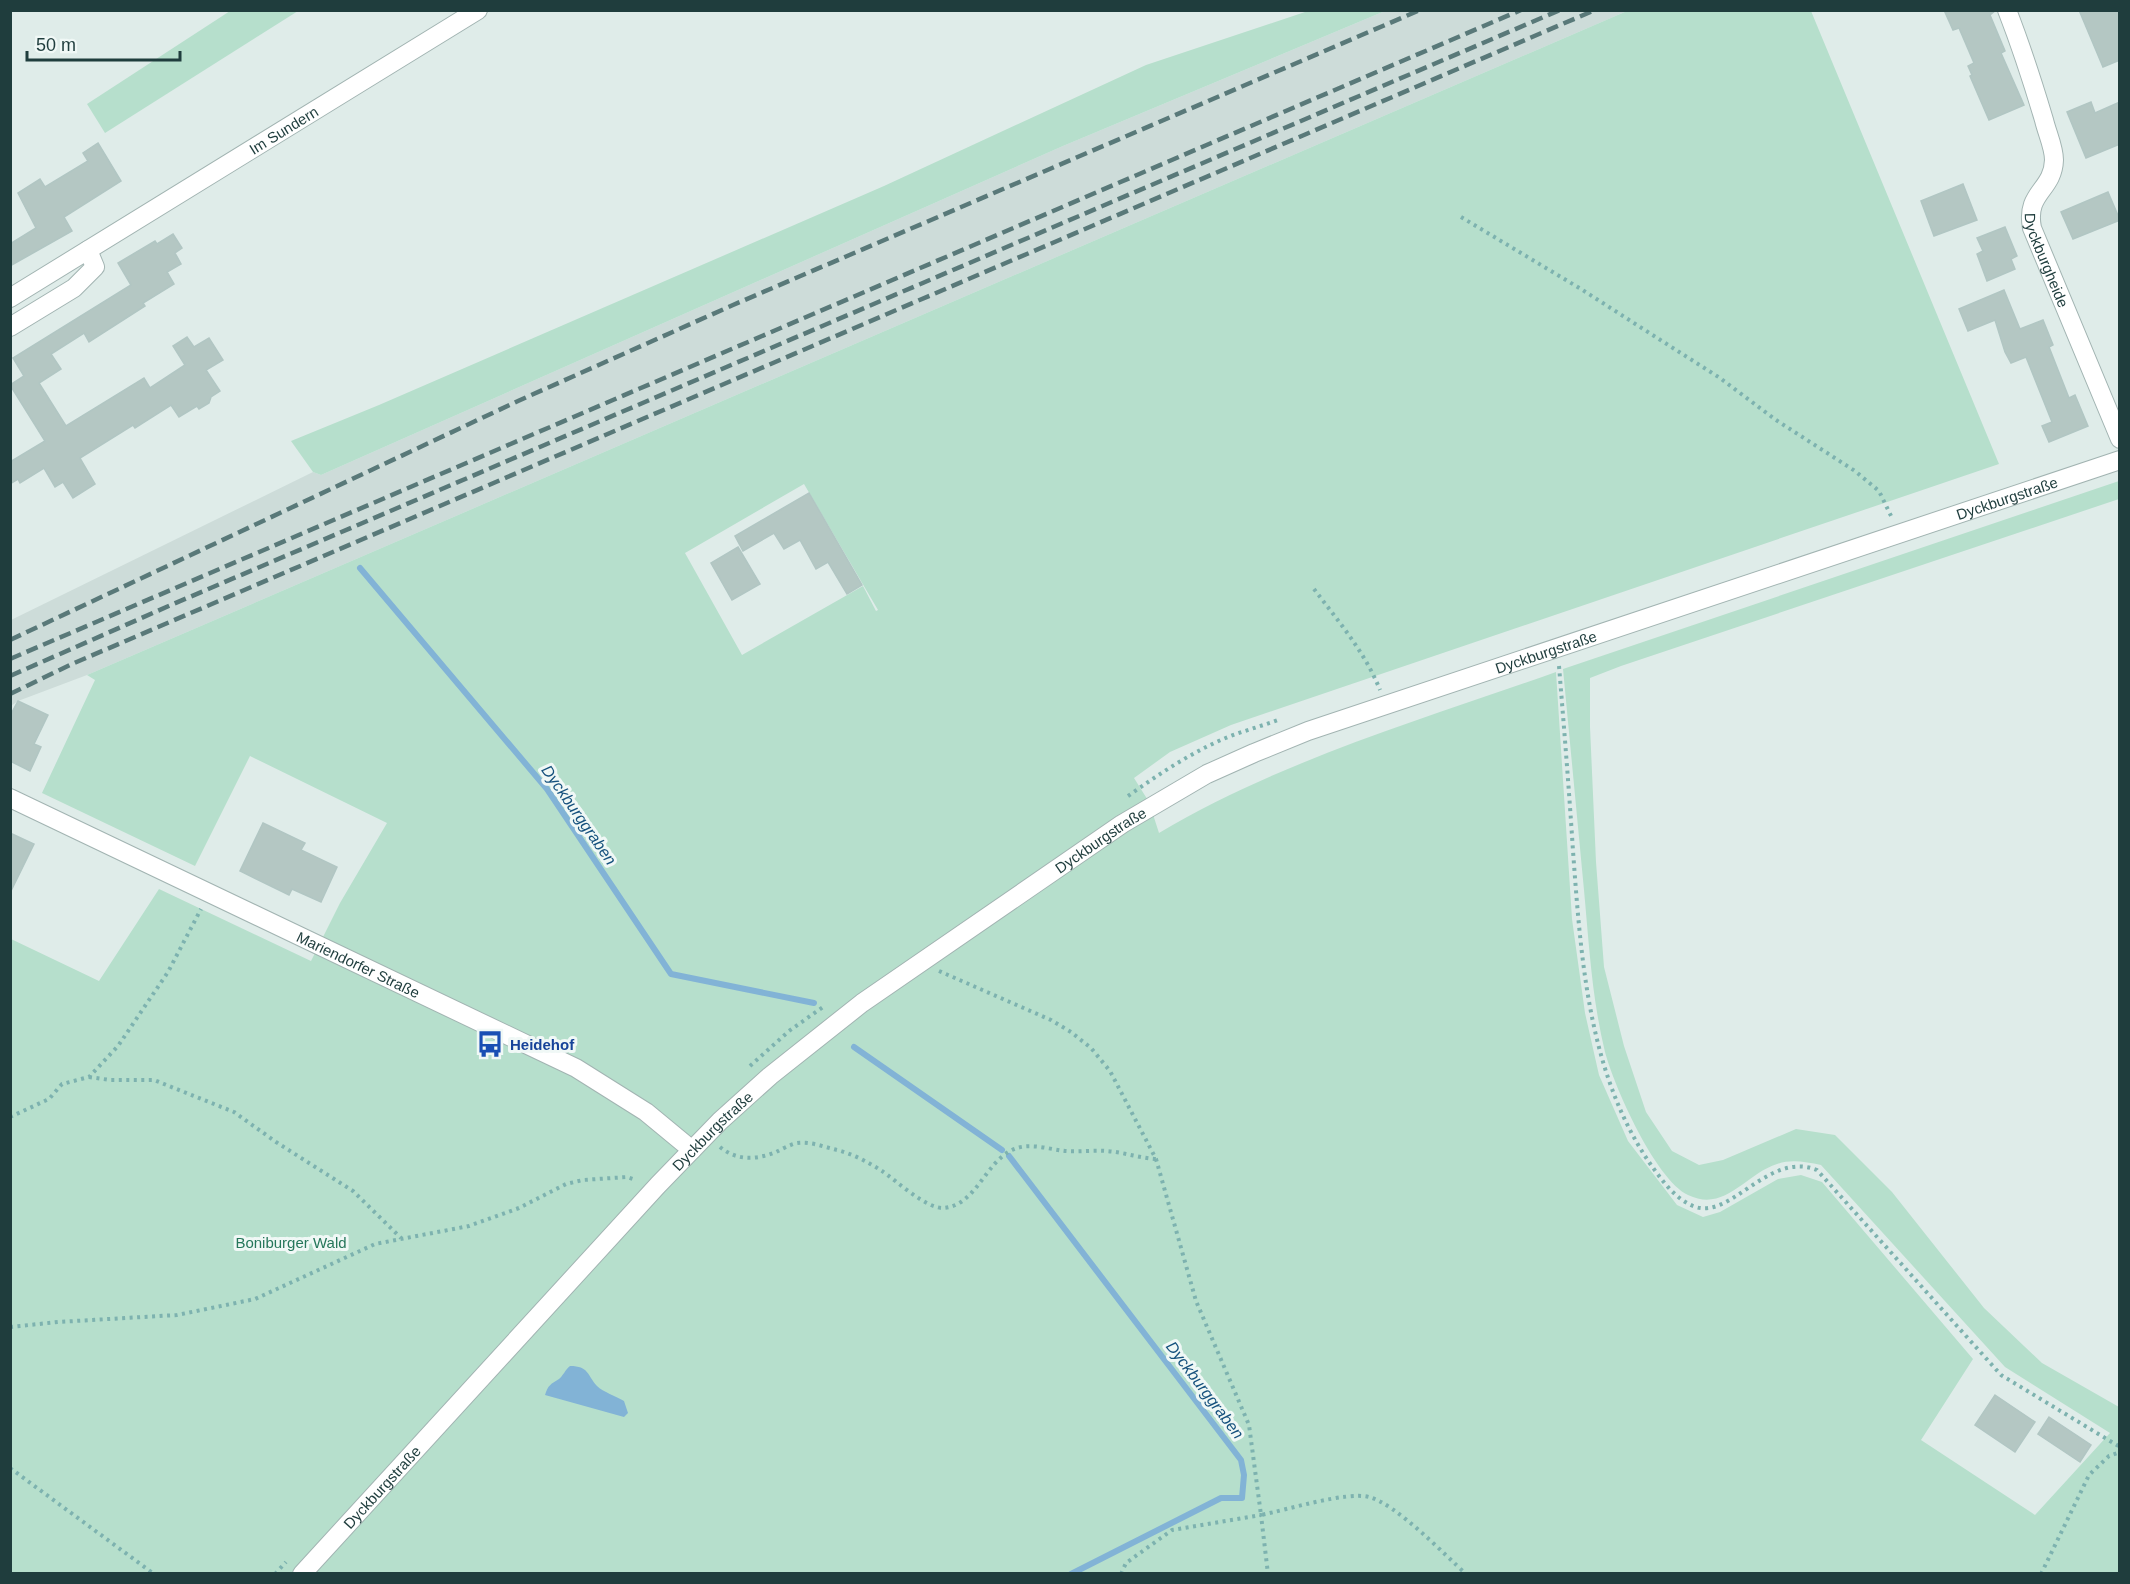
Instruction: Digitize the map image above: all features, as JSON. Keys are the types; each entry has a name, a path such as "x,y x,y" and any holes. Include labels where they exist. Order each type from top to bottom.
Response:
{"street":[{"name":"Im Sundern","path":"10,298 478,10"},
{"name":"Dyckburgheide","path":"2007,10 2024,54 2054,158 2049,181 2033,200 2030,208 2032,228 2120,439"},
{"path":"10,327 74,288 95,267 88,250"},
{"name":"Dyckburgstraße","path":"302,1574 720,1120 770,1076 862,1003 1122,824 1222,767 1279,742 1386,704 2120,460"},
{"name":"Mariendorfer Straße","path":"10,798 576,1068 646,1112 692,1150"}],"path":[{"path":"1461,217 1581,289 1720,378 1776,420 1855,471 1879,491 1892,516"},
{"path":"1314,589 1359,650 1380,687"},
{"path":"1548,665 1559,662 1580,943 1593,1022 1617,1101 1640,1149 1664,1183 1680,1198 1702,1209 1712,1208 1766,1176 1786,1168 1797,1165 1817,1170 2001,1375 2120,1450 2109,1456 2089,1475 2041,1574"},
{"path":"89,1077 118,1046 168,972 210,892"},
{"path":"944,964 935,970 1052,1020 1071,1032 1090,1048 1110,1071 1156,1159 1196,1301 1249,1425 1268,1574"},
{"path":"10,1117 49,1099 62,1084 89,1077 110,1080 154,1080 234,1112 276,1143 353,1191 401,1238"},
{"path":"724,1138 717,1145 737,1157 747,1159 760,1157 797,1143 844,1152 873,1166 925,1202 939,1208 955,1206 963,1201 999,1160 1020,1147 1066,1151 1105,1151 1156,1159"},
{"path":"10,1327 177,1315 247,1301 270,1294 375,1244 451,1230 499,1216 566,1184 583,1180 627,1177 636,1180"},
{"path":"10,1468 154,1574"},
{"path":"1121,1574 1126,1563 1172,1530 1261,1515 1342,1496 1368,1496 1390,1506 1466,1574"}],"shaded area":[{"path":"1385,11 1627,11 87,675 18,701 11,706 11,620 313,472 321,475 1063,146"}],"green space":[{"path":"230,11 298,11 105,133 87,104"},
{"path":"1308,11 1385,11 1063,146 321,475 313,472 291,441 884,186 1146,65"},
{"name":"Boniburger Wald","path":"1627,11 1811,11 1999,464 1231,725 1170,752 1134,778 1149,802 1159,833 1206,807 1303,763 1403,725 1556,672 1572,919 1585,1013 1599,1075 1628,1141 1677,1205 1703,1217 1720,1212 1778,1179 1801,1175 1822,1182 1973,1359 1921,1440 2035,1515 2110,1433 2005,1367 1821,1165 1782,1162 1766,1169 1724,1196 1701,1199 1688,1195 1675,1186 1662,1171 1637,1130 1610,1067 1597,1012 1589,951 1563,669 2119,481 2119,499 1590,678 1590,727 1596,862 1604,967 1624,1046 1646,1112 1672,1151 1699,1165 1723,1160 1796,1129 1835,1135 1892,1192 1984,1308 2042,1363 2119,1407 2119,1573 11,1574 11,939 99,981 159,889 311,961 340,903 387,823 250,756 195,866 42,793 95,680 87,675","holes":["804,484 878,610 876,611 863,586 742,655 685,553"]}],"water":[{"path":"570,1366 584,1369 597,1386 624,1401 628,1413 624,1417 545,1395 550,1385 560,1378"}],"building":[{"path":"1944,10 1996,10 1990,15 2005,51 2001,53 2024,105 1989,120 1970,76 1972,75 1968,66 1974,63 1959,28 1953,30"},
{"path":"2079,10 2120,10 2120,60 2103,67"},
{"path":"2091,102 2095,113 2120,102 2120,144 2086,158 2067,112"},
{"path":"98,143 121,181 64,217 72,231 10,266 10,244 36,228 18,193 40,179 45,187 88,161 83,153"},
{"path":"1963,184 1977,220 1934,236 1921,201"},
{"path":"2108,192 2120,220 2073,239 2061,212"},
{"path":"2005,227 2017,256 2011,259 2015,269 1987,281 1977,254 1983,251 1977,238"},
{"path":"173,234 182,248 175,253 181,264 167,272 174,284 143,303 145,306 89,342 84,333 51,354 61,369 39,383 66,426 144,378 150,388 185,365 173,346 187,337 194,347 209,338 223,360 206,370 220,391 211,397 209,403 199,409 197,406 179,417 171,405 135,428 133,425 80,458 95,484 73,498 63,482 55,487 44,468 20,483 18,479 10,484 10,462 45,441 10,385 24,376 13,358 131,285 118,263 155,241 157,244"},
{"path":"2004,290 2020,329 2043,320 2053,345 2049,347 2069,398 2075,395 2088,426 2049,442 2042,426 2052,422 2026,357 2011,363 1995,320 1968,331 1959,309"},
{"path":"809,493 862,585 847,594 828,562 816,569 800,540 784,549 774,533 743,551 735,536"},
{"path":"738,547 760,584 732,600 711,563"},
{"path":"18,701 48,715 34,744 41,747 30,771 10,761 10,716"},
{"path":"263,823 305,843 301,850 337,867 321,902 292,889 289,895 240,871"},
{"path":"10,833 34,844 10,893"},
{"path":"1995,1395 2035,1422 2015,1452 1975,1425"},
{"path":"2049,1417 2091,1445 2080,1462 2038,1434"}],"waterway":[{"name":"Dyckburggraben","path":"360,568 547,789 671,974 814,1003"},
{"name":"Dyckburggraben","path":"854,1047 1002,1150"},
{"name":"Dyckburggraben","path":"1009,1156 1241,1460 1244,1475 1242,1498 1221,1498 1071,1574"}],"railway":[{"path":"10,640 518,401 733,305 1420,10"},
{"path":"10,659 1521,10"},
{"path":"10,676 1560,10"},
{"path":"10,694 72,664 1595,10"}],"place":[{"name":"Heidehof","path":"490,1044"}]}
